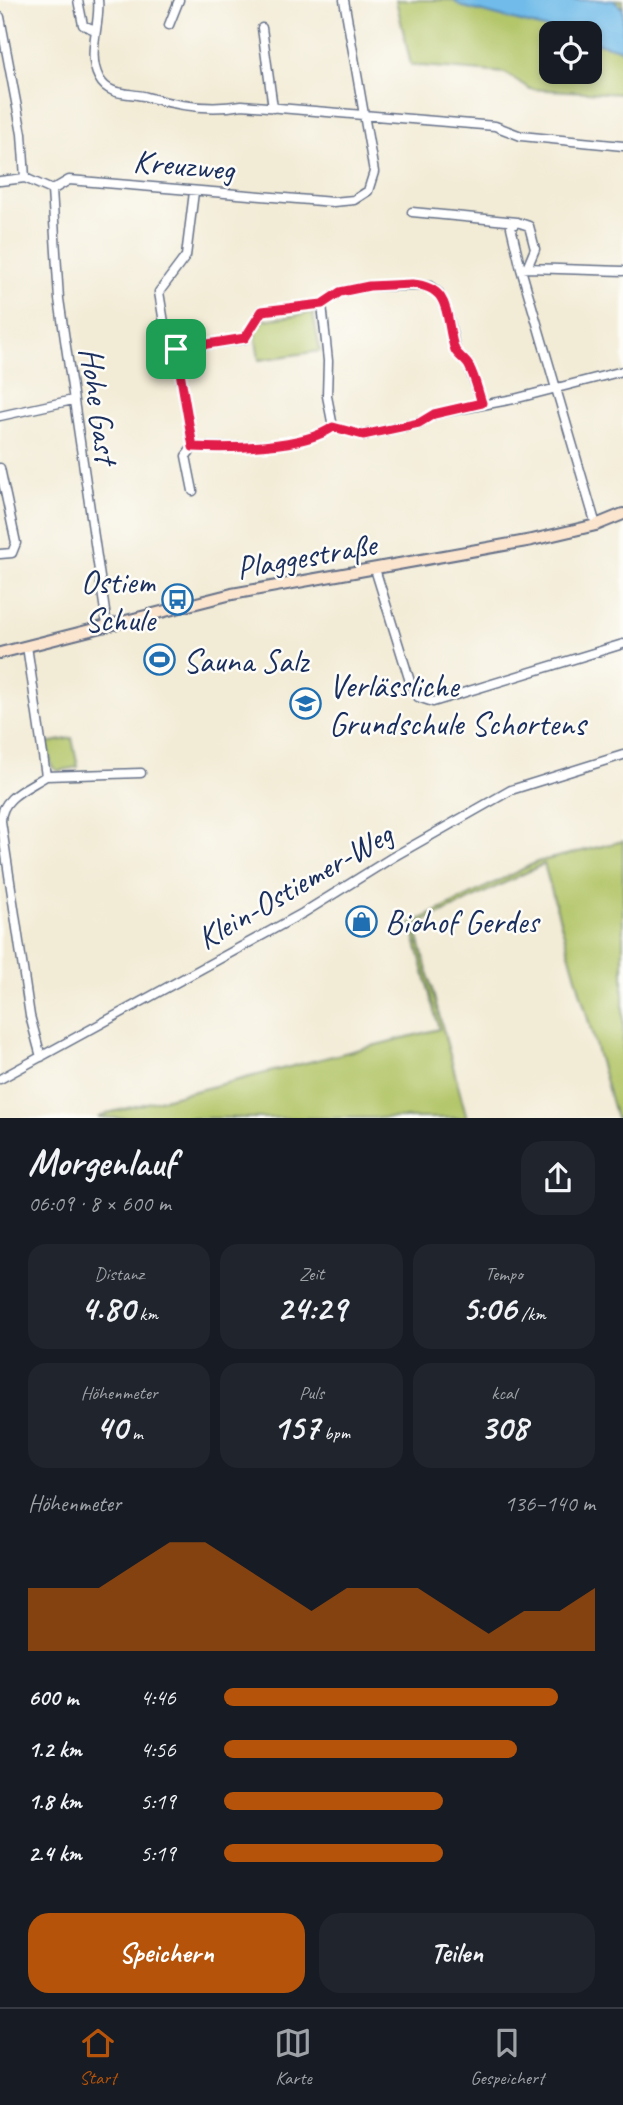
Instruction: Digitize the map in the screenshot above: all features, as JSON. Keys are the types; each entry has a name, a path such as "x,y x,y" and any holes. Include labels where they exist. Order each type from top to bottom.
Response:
{"street":[{"path":"78,0 83,25 94,30"},
{"path":"98,0 100,18 94,30 96,67 99,77 108,89 180,106 226,108 242,105 495,126 522,136 623,146"},
{"path":"169,25 178,0"},
{"path":"344,0 365,116"},
{"path":"0,16 22,134 25,178"},
{"path":"262,28 273,108"},
{"name":"Kreuzweg","path":"52,190 59,183 69,180 333,202 354,200 368,191 374,172 365,116"},
{"path":"0,181 25,178 52,190"},
{"name":"Hohe Gast","path":"52,190 59,299 107,625"},
{"path":"193,491 186,456 193,447 176,349 166,335 159,292 186,256 194,192"},
{"path":"412,212 517,222 529,226 534,239 533,258 524,269"},
{"path":"517,222 512,227 596,525"},
{"path":"524,269 623,271"},
{"path":"176,349 245,338 262,311 322,304 340,292 369,286 430,286 439,293 448,316 456,352 468,364 482,403"},
{"path":"322,304 329,379 327,396 333,427"},
{"path":"333,427 363,435 419,423 434,414 556,388 623,370"},
{"path":"0,415 73,400"},
{"path":"193,447 263,445 322,435 333,427"},
{"path":"0,468 16,543 12,553 0,554"},
{"name":"Plaggestraße","path":"0,653 239,593 532,540 596,525 623,514"},
{"path":"376,569 412,688 418,697 433,702 623,644"},
{"path":"27,646 46,776"},
{"name":"Klein-Ostiemer-Weg","path":"0,1079 301,914 393,857 512,790 623,755"},
{"path":"41,1057 30,1016 1,811 6,802 46,776 141,773"}],"green space":[{"path":"396,0 623,0 623,94 530,89 505,73 411,65"},
{"path":"313,313 320,351 259,360 255,332 264,320"},
{"path":"72,738 78,767 59,771 52,767 47,743"},
{"path":"623,841 623,1118 616,1118 544,864 415,926 467,1118 98,1118 108,1113 439,1029 411,924 537,862"}],"water":[{"path":"454,0 613,0 623,9 623,50 602,44 602,21 539,21 539,27 460,6"}],"place":[{"name":"Ostiem Schule","path":"178,600"},
{"name":"Sauna Salz","path":"160,660"},
{"name":"Verlässliche Grundschule Schortens","path":"306,704"},
{"name":"Biohof Gerdes","path":"362,921"}],"route":[{"path":"369,286 430,286 439,293 448,316 456,352 468,364 482,403 434,414 419,423 363,435 333,427 322,435 263,445 230,445 213,449 193,447 176,349 245,338 262,311 322,304 340,292 369,286"}]}
